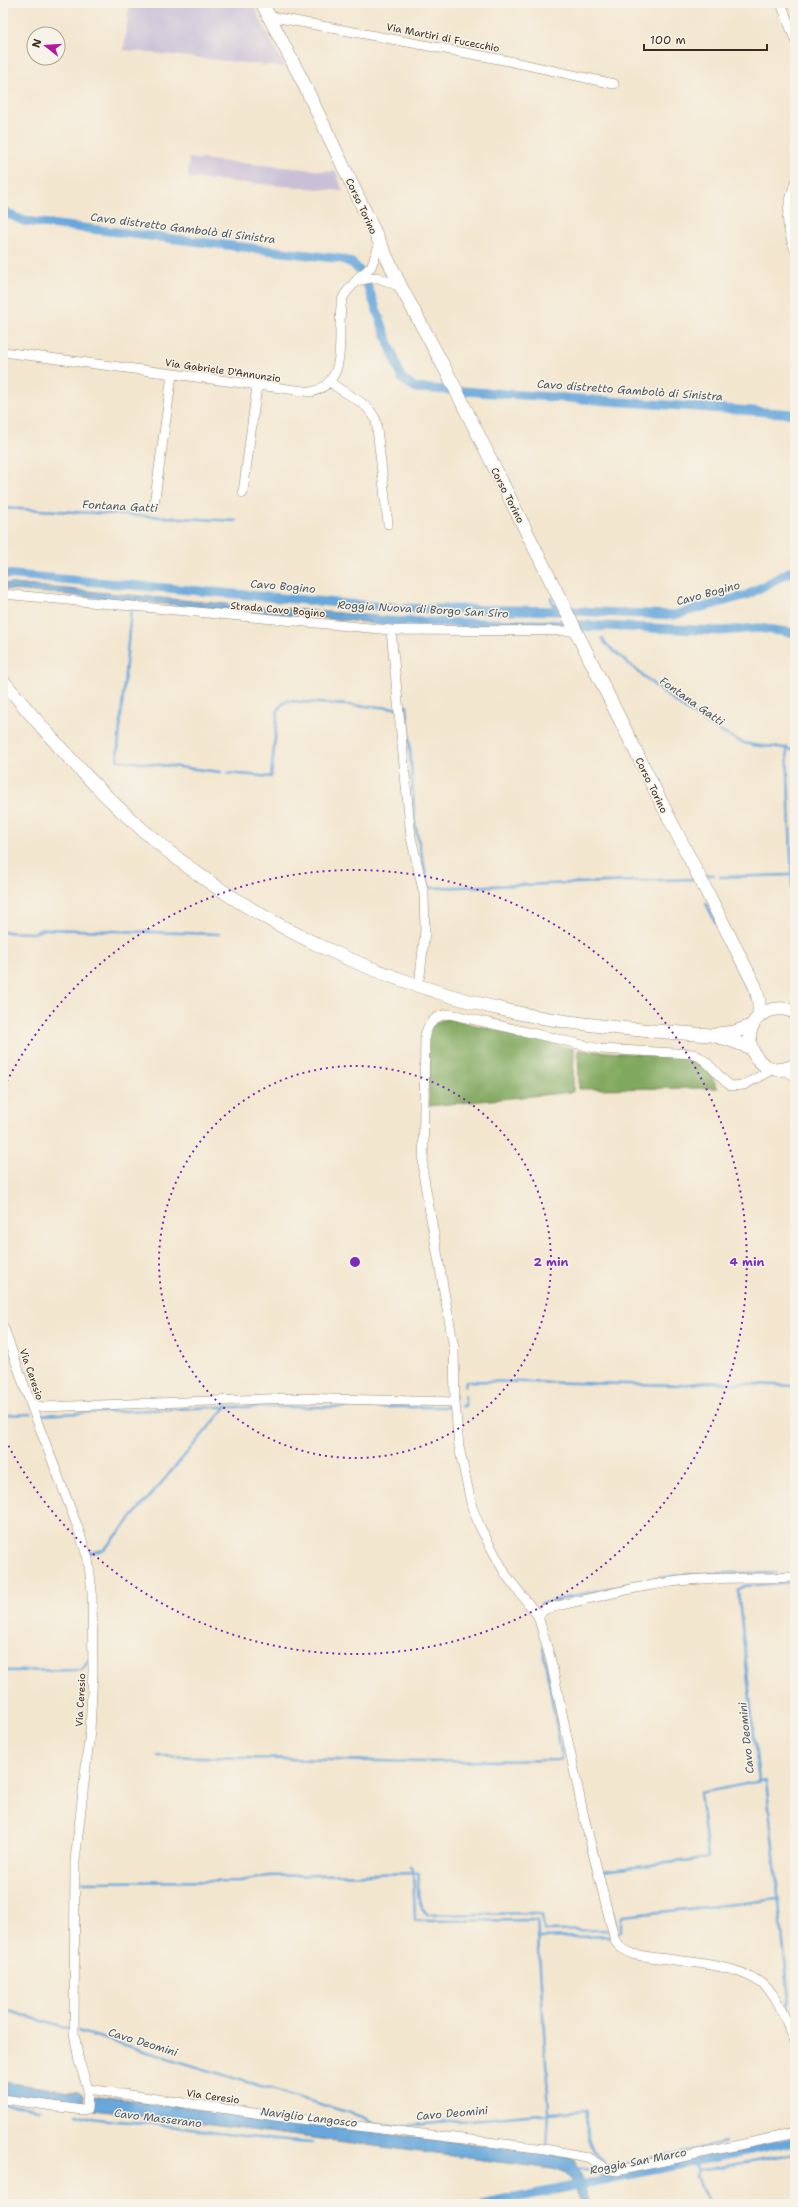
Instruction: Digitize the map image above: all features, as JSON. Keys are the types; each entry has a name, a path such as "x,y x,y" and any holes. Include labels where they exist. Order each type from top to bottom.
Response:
{"main road":[{"name":"Corso Torino","path":"262,3 302,80 401,287 450,378 755,986 765,999 781,1009 795,1013"},
{"path":"3,681 60,750 146,833 226,892 311,941 381,972 477,1003 582,1024 712,1035 730,1040 753,1052 763,1065 784,1068"},
{"name":"Corso Torino","path":"753,1052 750,1036 756,1021 759,1001 755,986"},
{"path":"712,1035 735,1032 756,1021 769,1011 781,1009"}],"street":[{"path":"781,3 795,40"},
{"name":"Via Martiri di Fucecchio","path":"268,16 504,60 614,84"},
{"path":"795,183 788,206 788,230 795,250"},
{"path":"380,243 371,266 360,276 342,300 337,371 330,382 342,392 370,408 376,420 388,524"},
{"path":"371,266 390,265"},
{"path":"356,281 377,277 390,265"},
{"path":"377,277 401,287"},
{"name":"Via Gabriele D'Annunzio","path":"3,352 312,392 326,387 330,382"},
{"path":"154,505 172,375"},
{"path":"243,493 257,386"},
{"name":"Strada Cavo Bogino","path":"3,594 391,630 574,627"},
{"path":"391,630 411,837 424,894 426,931 420,976"},
{"path":"795,1076 784,1068 752,1079 744,1085 731,1086 719,1076 707,1062 694,1054 600,1049 464,1017 441,1015 433,1019 425,1034 423,1173 454,1348 455,1402 459,1447 472,1507 489,1547 506,1575 538,1616 551,1661 582,1810 615,1941 620,1947 632,1954 717,1966 744,1974 761,1983 774,1996 795,2041"},
{"path":"752,1079 756,1067 753,1052"},
{"name":"Via Ceresio","path":"3,1326 30,1403 78,1528 88,1559 92,1591 93,1670 90,1731 75,1861 74,2033 87,2097 87,2108 82,2110 3,2099"},
{"path":"30,1403 42,1407 294,1398 455,1402"},
{"path":"538,1616 545,1609 663,1583 724,1578 764,1579 795,1577"},
{"name":"Via Ceresio","path":"87,2097 275,2116 547,2149 587,2157 607,2169 617,2172 795,2133"}],"shaded area":[{"path":"110,3 252,3 284,67 124,50 129,6"},
{"path":"189,158 336,172 343,191 188,178"}],"green space":[{"path":"447,1018 574,1049 573,1092 429,1106 428,1037 433,1024"},
{"path":"578,1050 686,1057 708,1071 718,1088 579,1089"}],"water":[{"path":"3,583 202,602 387,617 386,624 3,589"},
{"path":"3,2082 78,2092 84,2096 83,2103 76,2105 3,2096"},
{"path":"99,2096 544,2153 575,2159 590,2204 582,2204 572,2181 566,2174 553,2169 95,2110 90,2104 91,2097"}],"waterway":[{"name":"Cavo distretto Gambolò di Sinistra","path":"3,209 10,215 24,221 342,259 352,263 359,270"},
{"name":"Cavo distretto Gambolò di Sinistra","path":"367,284 402,379 416,388 449,390"},
{"name":"Cavo distretto Gambolò di Sinistra","path":"464,391 795,414"},
{"name":"Fontana Gatti","path":"3,508 236,521"},
{"name":"Cavo Bogino","path":"572,611 674,615 747,595 795,569"},
{"name":"Cavo Bogino","path":"3,574 396,608 561,611"},
{"name":"Fontana Gatti","path":"551,598 553,605 557,605"},
{"path":"131,610 117,760 221,772"},
{"name":"Roggia Nuova di Borgo San Siro","path":"375,621 579,625 722,631 758,628 795,633"},
{"name":"Fontana Gatti","path":"582,630 602,630"},
{"name":"Fontana Gatti","path":"602,638 606,644 669,697 686,710 721,732 746,744 781,747 795,751"},
{"path":"228,773 271,777 278,709 286,701 397,708"},
{"path":"402,708 407,706 415,824 429,888 694,879"},
{"path":"787,747 795,965"},
{"path":"705,875 714,875"},
{"path":"720,877 790,875"},
{"path":"706,903 752,998"},
{"path":"3,932 34,933 43,929 219,934"},
{"path":"465,1387 466,1381 682,1385 707,1382 795,1386"},
{"path":"461,1406 465,1406 465,1396"},
{"path":"88,1553 104,1550 227,1406"},
{"path":"37,1415 216,1407 449,1407"},
{"path":"3,1415 31,1414"},
{"path":"541,1604 612,1587 666,1577 707,1573 776,1573"},
{"name":"Cavo Deomini","path":"759,1781 738,1590 744,1586 795,1582"},
{"path":"158,1756 424,1762 558,1760 561,1759 561,1751 543,1648"},
{"path":"3,1671 82,1670 89,1660"},
{"path":"615,1929 616,1926 603,1871 708,1858 700,1793 766,1780 789,1999 788,2009 795,2029"},
{"path":"410,1867 413,1870 415,1919 417,1921 537,1920 549,2111 547,2147"},
{"path":"78,1882 241,1881 268,1876 419,1873 419,1902 421,1907 429,1915 535,1913 542,1915 544,1929 547,1931 608,1930"},
{"path":"616,1935 621,1931 621,1918 623,1916 779,1899"},
{"path":"539,1938 610,1936"},
{"name":"Cavo Deomini","path":"3,2009 71,2030"},
{"name":"Cavo Deomini","path":"78,2031 363,2117 378,2124 402,2126 587,2110 586,2126 590,2145 605,2163"},
{"name":"Cavo Masserano","path":"3,2104 40,2109"},
{"name":"Cavo Masserano","path":"77,2114 105,2120 155,2124 253,2138 312,2143"},
{"name":"Cavo Deomini","path":"765,2135 795,2128"},
{"name":"Roggia San Marco","path":"485,2204 795,2141"},
{"name":"Cavo Deomini","path":"613,2166 725,2143"},
{"path":"694,2163 699,2171 795,2153"},
{"path":"575,2170 594,2170 609,2179"},
{"path":"699,2171 697,2178 709,2204"}],"water label":[{"name":"Naviglio Langosco","path":"309,2117"}]}
